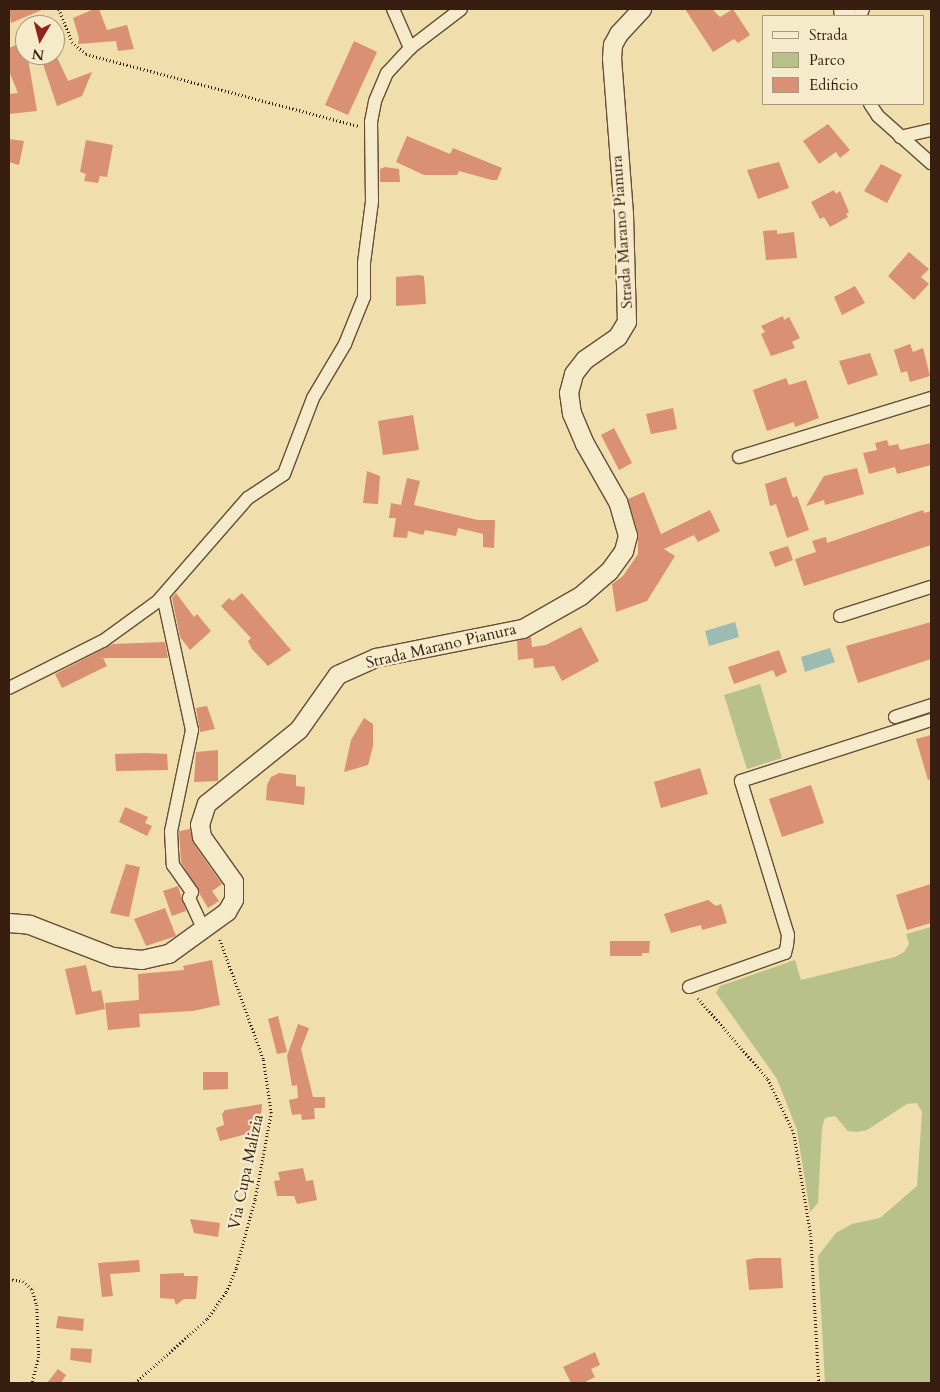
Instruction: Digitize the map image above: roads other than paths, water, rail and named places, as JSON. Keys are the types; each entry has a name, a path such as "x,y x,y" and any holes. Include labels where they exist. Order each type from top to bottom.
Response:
{"street":[{"path":"393,9 410,48"},
{"path":"9,688 103,640 163,596 248,498 284,474 313,398 345,344 364,297 364,264 372,201 371,130 375,101 387,73 410,48 461,9"},
{"name":"Strada Marano Pianura","path":"9,923 30,925 113,957 142,960 169,954 210,931 227,912 234,900 234,882 202,837 201,819 207,804 298,730 338,675 376,658 523,628 581,596 609,572 624,551 628,536 618,502 585,444 572,414 570,393 574,374 584,360 618,337 627,322 613,45 642,9"},
{"path":"871,105 900,137 931,164"},
{"path":"900,137 931,130"},
{"path":"739,457 931,398"},
{"path":"840,616 931,587"},
{"path":"163,596 192,730 170,831 172,865 192,892 189,898 210,931"},
{"path":"895,717 931,705"},
{"path":"689,987 785,953 788,945 788,935 741,781 931,720"}],"water":[{"path":"735,622 739,637 709,646 705,631"},
{"path":"830,648 835,662 805,672 801,657"}]}
